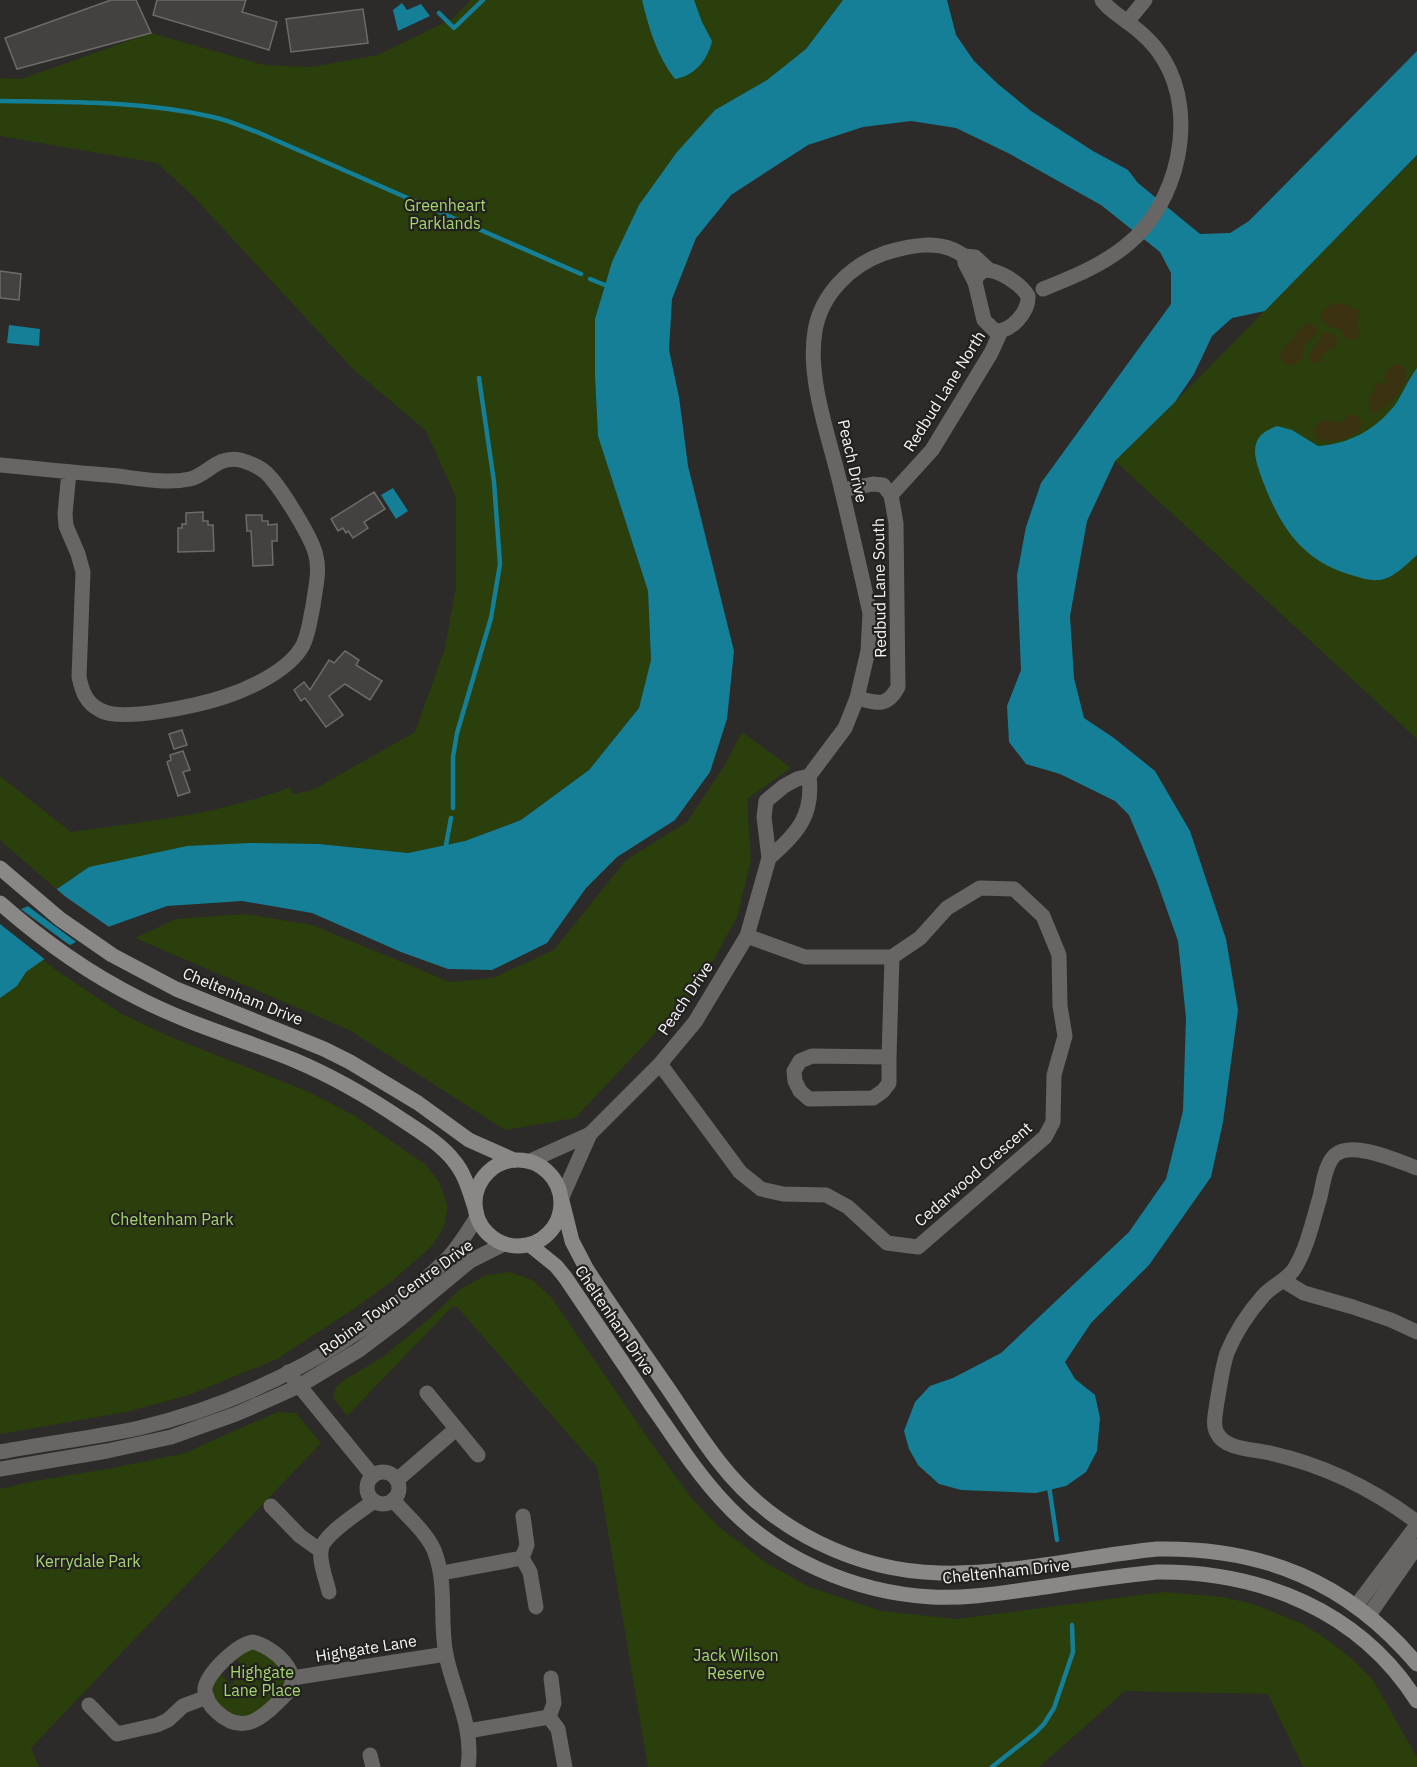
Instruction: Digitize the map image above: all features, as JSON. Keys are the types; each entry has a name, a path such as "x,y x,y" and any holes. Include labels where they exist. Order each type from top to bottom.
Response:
{"main road":[{"name":"Cheltenham Drive","path":"4,872 60,919 112,955 204,1002 297,1037 342,1058 401,1092 469,1140 514,1160"},
{"path":"0,903 29,928 91,972 139,999 303,1064 382,1106 430,1140 455,1162 462,1173 477,1214 486,1232 504,1244 530,1245 542,1240 556,1226 561,1214 562,1199 559,1186 549,1172 530,1161 514,1160 497,1165 484,1176 476,1192 477,1214"},
{"name":"Cheltenham Drive","path":"562,1199 572,1240 586,1268 720,1464 757,1501 798,1532 866,1562 889,1568 941,1573 998,1570 1157,1549 1185,1548 1271,1562 1321,1584 1369,1615 1417,1664"},
{"name":"Cheltenham Drive","path":"530,1245 556,1266 565,1277 689,1459 723,1502 763,1537 806,1563 880,1590 932,1597 1006,1593 1157,1572 1203,1573 1239,1579 1270,1587 1297,1599 1343,1625 1383,1660 1417,1701"}],"street":[{"name":"Peach Drive","path":"1001,331 1018,319 1028,304 1043,289 1104,262 1137,236 1155,214 1172,177 1180,134 1176,90 1162,57 1144,36 1108,8 1102,0"},
{"path":"1127,22 1145,0"},
{"name":"Peach Drive","path":"769,858 806,818 810,795 809,776 845,728 858,698 868,651 870,613 819,393 813,355 815,330 823,306 843,278 856,268 879,255 932,244 949,248 964,256 975,257 989,270 1023,289 1030,286 1043,289"},
{"path":"964,256 964,263 975,282 984,320 993,330 1001,331"},
{"path":"975,282 981,271 989,270"},
{"path":"1023,289 1028,296 1028,304"},
{"name":"Redbud Lane North","path":"891,495 932,450 987,360 1001,331"},
{"path":"0,465 162,481 192,479 220,462 237,459 256,466 270,477 309,536 316,555 316,586 311,615 307,635 298,653 284,667 260,681 204,704 120,716 100,711 91,704 85,697 79,677 83,572 66,526 65,507 69,472"},
{"name":"Redbud Lane South","path":"842,490 878,484 886,488 891,495 895,511 898,687 891,699 886,702 879,703 858,698"},
{"name":"Peach Drive","path":"530,1161 590,1134 660,1064 695,1022 747,936 769,858 764,817 766,801 784,786 798,778 809,776"},
{"name":"Cedarwood Crescent","path":"660,1064 740,1172 761,1189 783,1194 826,1195 848,1207 887,1243 918,1247 1045,1137 1053,1122 1054,1075 1065,1036 1060,1005 1059,955 1043,916 1014,889 980,888 947,908 920,938 892,957"},
{"path":"747,936 806,957 892,957 889,1083 884,1091 873,1098 809,1099 800,1091 795,1081 794,1071 800,1061 812,1056 889,1058"},
{"name":"Peach Drive","path":"562,1199 590,1134"},
{"path":"1356,1606 1417,1523 1394,1504 1322,1468 1271,1453 1233,1446 1216,1433 1214,1421 1227,1353 1250,1312 1265,1293 1284,1281 1297,1265 1311,1227 1327,1169 1332,1160 1338,1153 1353,1149 1382,1155 1417,1168"},
{"name":"Robina Town Centre Drive","path":"0,1452 103,1435 169,1420 206,1409 288,1372 324,1353 396,1303 448,1257 477,1214"},
{"name":"Robina Town Centre Drive","path":"0,1469 107,1451 171,1437 236,1414 299,1386 359,1350 400,1320 470,1261 504,1244"},
{"path":"1284,1281 1304,1293 1391,1320 1417,1332"},
{"path":"288,1372 373,1476"},
{"path":"427,1394 478,1455"},
{"path":"397,1480 456,1429"},
{"path":"384,1472 397,1480 398,1494 393,1500 386,1504 374,1501 369,1496 367,1485 373,1476 384,1472"},
{"path":"393,1500 430,1542 442,1573 446,1654 463,1706 468,1731 468,1767"},
{"path":"329,1592 321,1551 323,1544 329,1536 374,1501"},
{"path":"271,1506 300,1536 321,1551"},
{"path":"522,1558 527,1545 523,1516"},
{"path":"1369,1615 1417,1546"},
{"path":"442,1573 522,1558"},
{"path":"522,1558 530,1572 536,1607"},
{"path":"248,1642 259,1643 272,1651 290,1670 292,1678 289,1692 263,1716 251,1723 242,1724 230,1721 215,1711 205,1689 210,1676 234,1651 248,1642"},
{"name":"Highgate Lane","path":"292,1678 446,1654"},
{"path":"549,1718 554,1703 550,1678"},
{"path":"89,1705 117,1734 157,1725 168,1720 183,1706 207,1697"},
{"path":"468,1731 549,1718"},
{"path":"549,1718 558,1729 565,1767"}],"green space":[{"name":"Greenheart Parklands","path":"471,0 843,0 806,49 767,80 715,110 595,319 598,436 648,591 651,660 639,708 589,770 521,820 465,841 408,853 319,844 89,867 56,889 0,840 0,776 71,832 209,811 263,797 290,787 292,794 313,790 415,732 445,648 456,586 456,497 426,431 352,368 193,196 157,163 0,136 0,78 21,79 151,33 264,65 311,67 378,55 453,18"},
{"path":"1417,156 1417,739 1115,461"},
{"path":"742,732 791,768 747,799 751,860 737,917 699,987 575,1118 505,1130 349,1030 135,938 176,919 245,914 312,925 450,982 493,978 554,950 626,860 687,822 723,768"},
{"name":"Cheltenham Park","path":"0,926 56,970 120,1013 166,1035 307,1091 355,1116 426,1165 439,1182 448,1207 443,1229 431,1247 392,1281 355,1308 277,1359 189,1395 126,1412 0,1434"},
{"name":"Jack Wilson Reserve","path":"510,1272 532,1280 551,1297 693,1500 719,1527 768,1564 809,1587 881,1611 957,1619 1164,1592 1223,1597 1253,1604 1303,1624 1354,1661 1373,1680 1417,1757 1417,1767 1303,1767 1268,1694 1125,1691 1039,1767 648,1767 597,1467 458,1308 453,1306 347,1416 333,1397 336,1387 343,1381 384,1356 429,1319 460,1289 486,1275"},
{"name":"Kerrydale Park","path":"277,1412 296,1413 321,1443 31,1748 39,1767 0,1767 0,1489 185,1453"},
{"name":"Highgate Lane Place","path":"249,1648 269,1655 282,1670 286,1684 260,1711 243,1718 225,1712 211,1694 212,1684 220,1674 231,1685 246,1669 235,1658"}],"sand":[{"path":"1334,303 1359,311 1358,337 1349,340 1343,337 1341,330 1329,327 1322,322 1320,316 1322,312"},
{"path":"1309,323 1318,331 1306,344 1297,363 1284,364 1280,358 1282,350 1300,329"},
{"path":"1323,332 1334,335 1337,345 1326,352 1317,364 1310,362 1309,355"},
{"path":"1400,364 1406,370 1404,383 1383,409 1372,413 1369,402 1375,385 1381,382 1388,384 1384,377 1389,368"},
{"path":"1353,414 1358,416 1363,424 1349,437 1335,441 1316,438 1314,431 1318,423 1326,420 1342,422 1347,416"}],"water":[{"path":"642,0 694,0 712,41 700,66 689,74 675,79 654,42"},
{"path":"843,0 947,0 956,35 974,61 998,84 1031,111 1093,151 1128,170 1138,183 1200,234 1230,233 1249,221 1417,51 1417,155 1265,311 1232,318 1212,336 1194,374 1175,402 1115,461 1087,521 1070,616 1074,678 1084,718 1114,738 1155,771 1190,831 1226,939 1238,1010 1223,1122 1211,1177 1149,1265 1091,1323 1065,1362 1075,1379 1095,1395 1100,1418 1097,1451 1086,1472 1066,1486 1036,1493 961,1490 939,1484 918,1465 909,1449 904,1431 915,1402 930,1386 953,1378 1001,1353 1129,1232 1166,1179 1183,1111 1186,1018 1178,941 1156,879 1129,815 1115,801 1060,774 1026,764 1009,742 1007,706 1021,670 1017,575 1026,527 1041,483 1171,304 1171,273 1160,252 1101,205 1008,153 956,128 911,121 863,127 808,145 731,195 696,238 672,299 669,350 679,397 688,466 734,651 727,719 710,772 675,820 617,857 586,888 547,943 492,970 448,969 401,952 312,913 242,901 167,906 94,932 43,960 26,972 17,986 0,998 0,918 38,902 89,867 187,846 250,843 319,844 408,853 465,841 521,820 589,770 639,708 651,660 648,591 598,436 595,319 612,262 639,205 677,152 715,110 767,80 806,49"},
{"path":"402,3 407,10 421,4 430,16 398,31 393,10"},
{"path":"9,325 40,329 39,346 7,343"},
{"path":"1417,368 1417,555 1384,579 1371,580 1348,574 1317,559 1293,538 1276,511 1262,479 1256,459 1256,444 1262,434 1277,426 1292,430 1318,446 1351,439 1379,422 1387,414"},
{"path":"393,488 408,511 396,519 381,495"}],"pier":[{"path":"54,887 112,929 79,944 25,904"},
{"path":"18,907 73,947 47,961 0,924 0,915"}],"building":[{"path":"111,0 136,0 151,33 17,69 5,38"},
{"path":"157,0 246,0 242,12 277,22 269,50 153,15"},
{"path":"363,9 368,43 291,52 286,19"},
{"path":"0,271 21,274 19,300 0,298"},
{"path":"374,492 385,509 364,522 368,528 353,538 343,528 338,531 331,519"},
{"path":"203,512 203,521 208,521 208,525 213,525 214,551 178,552 178,528 186,524 186,513"},
{"path":"246,515 262,515 262,521 268,521 268,525 277,524 277,541 272,541 273,565 253,566 251,531 247,531"},
{"path":"345,651 359,660 356,665 382,681 370,700 345,684 329,696 343,715 326,727 305,698 301,701 294,690 304,682 310,690 329,660 334,663"},
{"path":"182,730 187,745 174,749 169,734"},
{"path":"183,751 190,770 183,772 190,792 178,796 167,762 171,760 170,755"}],"waterway":[{"path":"439,13 454,28 483,0"},
{"path":"0,101 134,105 187,112 224,120 257,132 581,274"},
{"path":"590,279 605,285"},
{"path":"453,808 453,757 457,733 491,618 500,564 494,482 479,378"},
{"path":"446,845 451,818"},
{"path":"1049,1486 1057,1540"},
{"path":"992,1767 1035,1733 1054,1708 1073,1652 1072,1625"}]}
